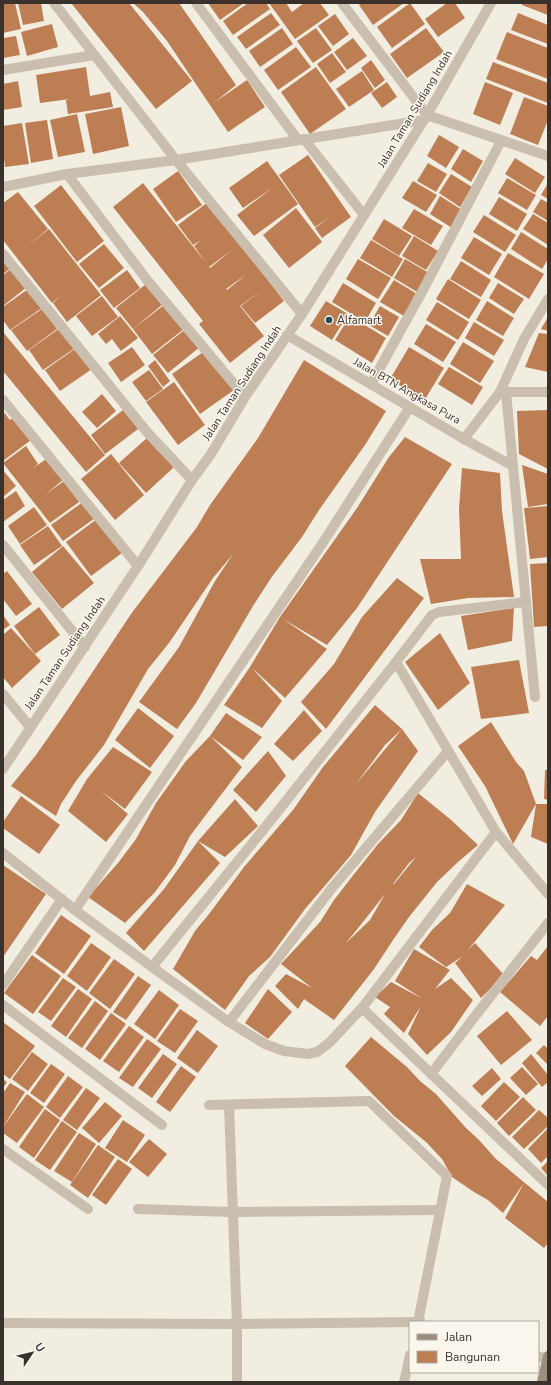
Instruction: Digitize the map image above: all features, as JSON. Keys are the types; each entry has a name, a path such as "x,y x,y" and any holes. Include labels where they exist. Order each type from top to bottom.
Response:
{"main road":[{"path":"542,1382 544,1357"}],"street":[{"path":"54,3 176,160 302,314"},
{"path":"196,3 301,139 364,215"},
{"path":"342,3 426,118"},
{"name":"Jalan Taman Sudiang Indah","path":"3,769 138,566 192,480 211,454 245,397 302,314 426,118 487,5"},
{"path":"3,70 94,55"},
{"path":"3,187 67,174 176,160 426,118 548,156"},
{"path":"371,384 423,290 501,141"},
{"path":"67,174 147,280 245,397"},
{"path":"3,254 147,432 192,480"},
{"name":"Jalan BTN Angkasa Pura","path":"287,335 464,438 503,392 524,340 548,299"},
{"path":"535,697 513,466 503,392 548,392"},
{"path":"3,400 138,566"},
{"path":"74,910 324,541 410,406"},
{"path":"464,438 513,466"},
{"path":"3,545 85,647"},
{"path":"152,968 263,830 432,615 439,612 526,602"},
{"path":"396,662 496,832 548,894"},
{"path":"3,694 30,727"},
{"path":"229,1022 332,888 448,751"},
{"path":"3,853 74,910 152,968 229,1022 265,1044 284,1051 308,1054 317,1052 329,1043 362,1008 496,832"},
{"path":"3,985 62,899"},
{"path":"431,1074 548,923"},
{"path":"3,1005 162,1125"},
{"path":"362,1008 548,1185"},
{"path":"209,1105 369,1101 447,1176 419,1321"},
{"path":"229,1105 237,1324 237,1382"},
{"path":"3,1149 88,1209"},
{"path":"138,1209 232,1212 440,1210"},
{"path":"3,1323 237,1324 409,1322"},
{"path":"404,1382 409,1360"}],"building":[{"path":"3,3 15,3 21,29 3,33"},
{"path":"18,3 41,3 44,21 23,25"},
{"path":"71,3 129,3 192,81 156,109"},
{"path":"133,3 179,3 236,85 215,102 247,80 265,107 228,132 167,41 143,12"},
{"path":"208,3 244,3 220,20"},
{"path":"248,3 266,3 270,9 233,35 223,21"},
{"path":"269,3 286,3 292,12 304,3 320,3 329,15 295,39"},
{"path":"362,3 404,3 373,25 359,5"},
{"path":"410,3 425,24 392,48 377,27"},
{"path":"447,3 455,3 465,18 438,37 425,19"},
{"path":"522,3 548,3 548,15 522,5"},
{"path":"271,13 280,25 246,49 237,37"},
{"path":"518,13 548,25 548,44 511,30"},
{"path":"335,14 349,34 333,46 318,26"},
{"path":"52,24 58,47 27,56 21,32"},
{"path":"282,28 293,44 260,67 249,51"},
{"path":"316,28 332,50 313,63 297,41"},
{"path":"426,28 444,52 407,78 390,54"},
{"path":"507,32 548,48 548,79 496,59"},
{"path":"16,36 20,55 3,58 3,38"},
{"path":"353,38 367,56 347,70 334,52"},
{"path":"296,47 311,67 278,90 264,70"},
{"path":"332,53 346,72 330,83 317,64"},
{"path":"371,60 385,80 375,88 361,68"},
{"path":"493,62 548,83 548,103 486,79"},
{"path":"86,67 90,96 110,92 113,107 68,114 66,100 70,99 40,103 36,75"},
{"path":"316,67 346,109 310,134 281,92"},
{"path":"362,71 374,90 349,107 336,89"},
{"path":"18,81 22,107 3,110 3,84"},
{"path":"387,82 397,97 382,108 371,93"},
{"path":"485,82 513,93 500,125 473,114"},
{"path":"524,97 548,106 548,120 538,145 510,134"},
{"path":"121,107 129,146 93,154 85,114"},
{"path":"77,114 85,152 58,157 50,120"},
{"path":"47,120 53,159 31,163 25,123"},
{"path":"22,123 29,164 5,167 3,151 3,126"},
{"path":"439,135 459,147 446,168 427,156"},
{"path":"463,149 483,161 471,182 451,169"},
{"path":"308,155 351,217 322,238 315,228 330,217 315,227 279,175"},
{"path":"515,158 545,177 535,193 505,174"},
{"path":"267,161 298,204 254,236 237,215 272,188 243,208 229,188"},
{"path":"428,163 447,174 436,192 417,181"},
{"path":"178,171 202,205 176,222 153,189"},
{"path":"451,174 472,187 460,207 439,193"},
{"path":"507,178 536,195 527,210 498,193"},
{"path":"413,181 437,195 426,212 402,198"},
{"path":"143,183 206,263 194,246 201,240 193,245 178,225 208,202 284,301 255,323 241,306 261,291 240,306 264,336 230,363 199,324 203,321 113,207","holes":["232,250 210,268 209,267","247,274 227,290 226,289"]},
{"path":"548,183 548,199 541,195"},
{"path":"61,185 104,241 77,262 34,206"},
{"path":"18,192 48,229 26,247 49,229 101,295 67,322 53,303 60,296 52,303 3,240 3,203"},
{"path":"440,196 462,210 452,228 430,214"},
{"path":"499,197 527,214 517,231 489,214"},
{"path":"541,199 548,203 548,221 533,212"},
{"path":"296,208 322,242 289,268 263,235"},
{"path":"414,209 443,226 431,245 402,228"},
{"path":"533,214 548,223 548,245 523,229"},
{"path":"484,215 516,235 505,252 473,232"},
{"path":"384,219 412,236 399,256 372,239"},
{"path":"521,232 548,249 548,259 542,269 511,249"},
{"path":"414,236 438,251 426,270 402,256"},
{"path":"474,237 502,254 489,275 461,258"},
{"path":"371,240 403,259 392,277 360,258"},
{"path":"104,244 124,268 99,288 79,264"},
{"path":"508,253 544,274 529,299 494,277"},
{"path":"3,257 11,268 3,274"},
{"path":"358,259 391,278 378,299 346,279"},
{"path":"405,259 429,273 417,292 394,278"},
{"path":"461,261 491,280 481,297 450,279"},
{"path":"11,269 27,287 3,306 3,275"},
{"path":"127,270 140,288 114,308 100,290"},
{"path":"448,279 481,300 469,319 436,299"},
{"path":"394,280 417,294 404,316 380,302"},
{"path":"343,283 376,303 365,322 332,302"},
{"path":"498,283 524,299 514,314 489,298"},
{"path":"146,284 163,304 133,329 116,308"},
{"path":"28,289 42,308 10,330 3,320 3,307"},
{"path":"102,296 118,317 92,336 76,316"},
{"name":"Alfamart","path":"326,301 348,314 332,340 310,326"},
{"path":"487,301 514,318 503,336 476,320"},
{"path":"437,302 469,322 458,340 426,320"},
{"path":"164,305 184,329 152,354 133,329"},
{"path":"380,306 399,317 388,336 369,325"},
{"path":"42,309 57,329 27,351 11,330"},
{"path":"120,316 138,338 121,351 112,339 106,344 98,334"},
{"path":"350,316 386,338 372,363 335,340"},
{"path":"548,317 548,331 541,329"},
{"path":"474,322 504,340 494,356 465,338"},
{"path":"426,324 456,342 443,362 414,344"},
{"path":"60,328 75,348 43,370 29,350"},
{"path":"187,328 201,346 168,373 153,355"},
{"path":"3,332 105,455 86,472 3,371"},
{"path":"539,333 548,334 548,372 525,367"},
{"path":"463,342 494,361 480,383 450,364"},
{"path":"132,347 145,365 121,382 108,363"},
{"path":"409,347 444,368 424,401 390,379"},
{"path":"76,348 92,369 60,391 45,370"},
{"path":"206,350 234,390 200,414 172,374"},
{"path":"155,360 170,381 163,387 148,366"},
{"path":"304,360 386,411 365,445 319,510 302,537 271,578 196,703 177,729 139,702 179,647 215,581 233,554 213,578 169,643 148,669 104,745 76,781 61,804 56,816 11,786 36,755 66,712 131,614 197,527 210,505 258,438"},
{"path":"449,367 483,387 472,405 438,384"},
{"path":"149,370 163,389 146,401 132,382"},
{"path":"174,382 205,425 178,445 146,402"},
{"path":"102,394 116,411 97,428 82,412"},
{"path":"123,410 138,429 105,454 91,435"},
{"path":"548,410 548,469 519,454 517,411"},
{"path":"3,411 10,420 14,417 31,440 3,461"},
{"path":"148,437 174,467 146,493 119,463"},
{"path":"405,437 452,464 357,608 327,645 283,619 327,649 285,698 252,668 282,701 262,728 224,705 250,667 280,617 357,508 389,457"},
{"path":"26,446 38,464 32,469 49,457 64,479 45,495 64,481 79,502 50,523 3,463"},
{"path":"111,454 144,495 115,520 81,479"},
{"path":"522,465 548,474 548,504 528,507"},
{"path":"462,468 500,473 502,511 514,597 468,598 431,604 420,559 461,559 459,509"},
{"path":"3,470 16,486 3,497"},
{"path":"16,491 25,506 3,522 3,500"},
{"path":"83,502 95,518 63,541 51,525"},
{"path":"548,506 548,557 530,559 524,508"},
{"path":"34,507 47,525 20,544 8,526"},
{"path":"97,519 122,553 91,576 66,542"},
{"path":"48,526 62,546 34,565 20,545"},
{"path":"63,546 94,583 62,609 32,572"},
{"path":"548,563 548,626 534,627 530,564"},
{"path":"7,571 32,604 16,616 3,599 3,574"},
{"path":"397,578 424,598 326,729 301,702 334,664 362,617"},
{"path":"39,607 60,635 35,654 14,626"},
{"path":"514,608 512,641 468,650 461,616"},
{"path":"3,615 10,625 3,630"},
{"path":"11,628 41,661 12,688 3,677 3,635"},
{"path":"440,633 470,683 438,710 405,662"},
{"path":"519,660 529,713 481,719 471,667"},
{"path":"375,705 402,729 418,751 375,812 351,855 305,909 270,957 249,976 225,1010 173,969 195,931 244,867 293,810 323,767","holes":["402,729 356,784 385,745"]},
{"path":"138,708 174,736 150,768 115,740"},
{"path":"304,710 322,731 293,761 274,744"},
{"path":"226,713 262,737 243,760 210,736"},
{"path":"491,722 516,762 524,771 536,804 513,844 485,786 458,746"},
{"path":"210,736 242,767 190,836 175,865 155,892 125,923 88,897 118,863 136,839 156,803 186,761"},
{"path":"113,747 152,772 125,809 100,790 128,814 106,842 68,811 87,779"},
{"path":"268,751 286,776 256,812 233,790"},
{"path":"545,770 548,770 548,800 544,799"},
{"path":"418,793 450,819 478,845 437,882 409,917 374,969 334,1020 304,999 298,1009 275,986 286,974 312,988 281,964 320,922 334,900 378,844 401,820","holes":["416,857 394,884 393,884 409,863","385,894 370,920 346,943 363,922"]},
{"path":"21,796 60,825 39,854 3,828 3,822"},
{"path":"235,799 258,826 225,857 198,841"},
{"path":"536,804 548,804 548,844 531,837"},
{"path":"198,841 220,863 144,951 126,933 164,889"},
{"path":"3,865 46,894 3,957"},
{"path":"467,884 505,905 467,951 475,943 504,975 481,998 455,963 463,956 446,967 419,947 432,930 450,913"},
{"path":"61,915 91,936 64,974 35,953"},
{"path":"91,943 111,957 87,991 67,976"},
{"path":"548,946 548,1016 540,1026 500,992 531,956 537,960"},
{"path":"414,949 450,970 435,989 451,978 473,1000 451,1032 427,1055 408,1034 421,1006 404,1033 384,1014 390,1007 375,997 391,982 423,999 395,981"},
{"path":"32,955 61,976 33,1014 4,993"},
{"path":"114,959 135,974 110,1009 89,993"},
{"path":"138,976 151,985 126,1020 113,1012"},
{"path":"63,978 76,987 51,1021 38,1012"},
{"path":"78,989 92,999 66,1037 51,1026"},
{"path":"268,989 292,1012 268,1039 245,1023"},
{"path":"159,990 179,1005 155,1039 134,1024"},
{"path":"95,1001 108,1011 82,1048 68,1038"},
{"path":"180,1009 198,1021 175,1053 157,1041"},
{"path":"507,1011 532,1040 501,1065 477,1036"},
{"path":"111,1013 126,1024 100,1060 85,1049"},
{"path":"3,1022 35,1046 10,1079 3,1074"},
{"path":"129,1026 144,1037 119,1072 103,1061"},
{"path":"197,1030 218,1046 198,1073 177,1058"},
{"path":"371,1037 436,1094 496,1159 548,1202 548,1243 544,1248 505,1218 524,1183 503,1213 488,1200 452,1177 442,1159 426,1142 394,1116 345,1066"},
{"path":"147,1039 161,1049 133,1087 119,1078"},
{"path":"544,1045 548,1049 548,1065 536,1053"},
{"path":"32,1052 48,1064 28,1091 12,1079"},
{"path":"163,1054 177,1064 152,1098 138,1088"},
{"path":"531,1054 548,1075 548,1082 542,1087 522,1063"},
{"path":"51,1064 65,1074 44,1103 30,1093"},
{"path":"181,1066 196,1077 170,1112 156,1102"},
{"path":"522,1067 538,1084 526,1095 510,1078"},
{"path":"492,1068 501,1079 482,1096 472,1086"},
{"path":"68,1076 83,1087 60,1118 46,1107"},
{"path":"3,1079 7,1082 3,1088"},
{"path":"504,1082 520,1097 496,1121 481,1106"},
{"path":"10,1083 25,1092 3,1127 3,1093"},
{"path":"86,1088 100,1098 77,1130 63,1120"},
{"path":"27,1094 44,1107 17,1143 3,1133 3,1127"},
{"path":"523,1097 536,1110 509,1136 497,1123"},
{"path":"105,1102 122,1116 99,1143 82,1128"},
{"path":"45,1109 60,1120 34,1158 19,1147"},
{"path":"539,1110 548,1118 548,1126 524,1149 512,1137"},
{"path":"123,1120 145,1135 127,1162 105,1148"},
{"path":"62,1121 77,1132 50,1170 35,1160"},
{"path":"548,1128 548,1156 541,1163 528,1149"},
{"path":"79,1133 96,1144 72,1182 54,1171"},
{"path":"149,1139 167,1154 148,1177 129,1162"},
{"path":"98,1145 115,1157 88,1198 70,1185"},
{"path":"118,1159 132,1169 106,1205 92,1195"},
{"path":"548,1161 548,1176 541,1168"}],"place":[{"name":"Alfamart","path":"329,320"}]}
